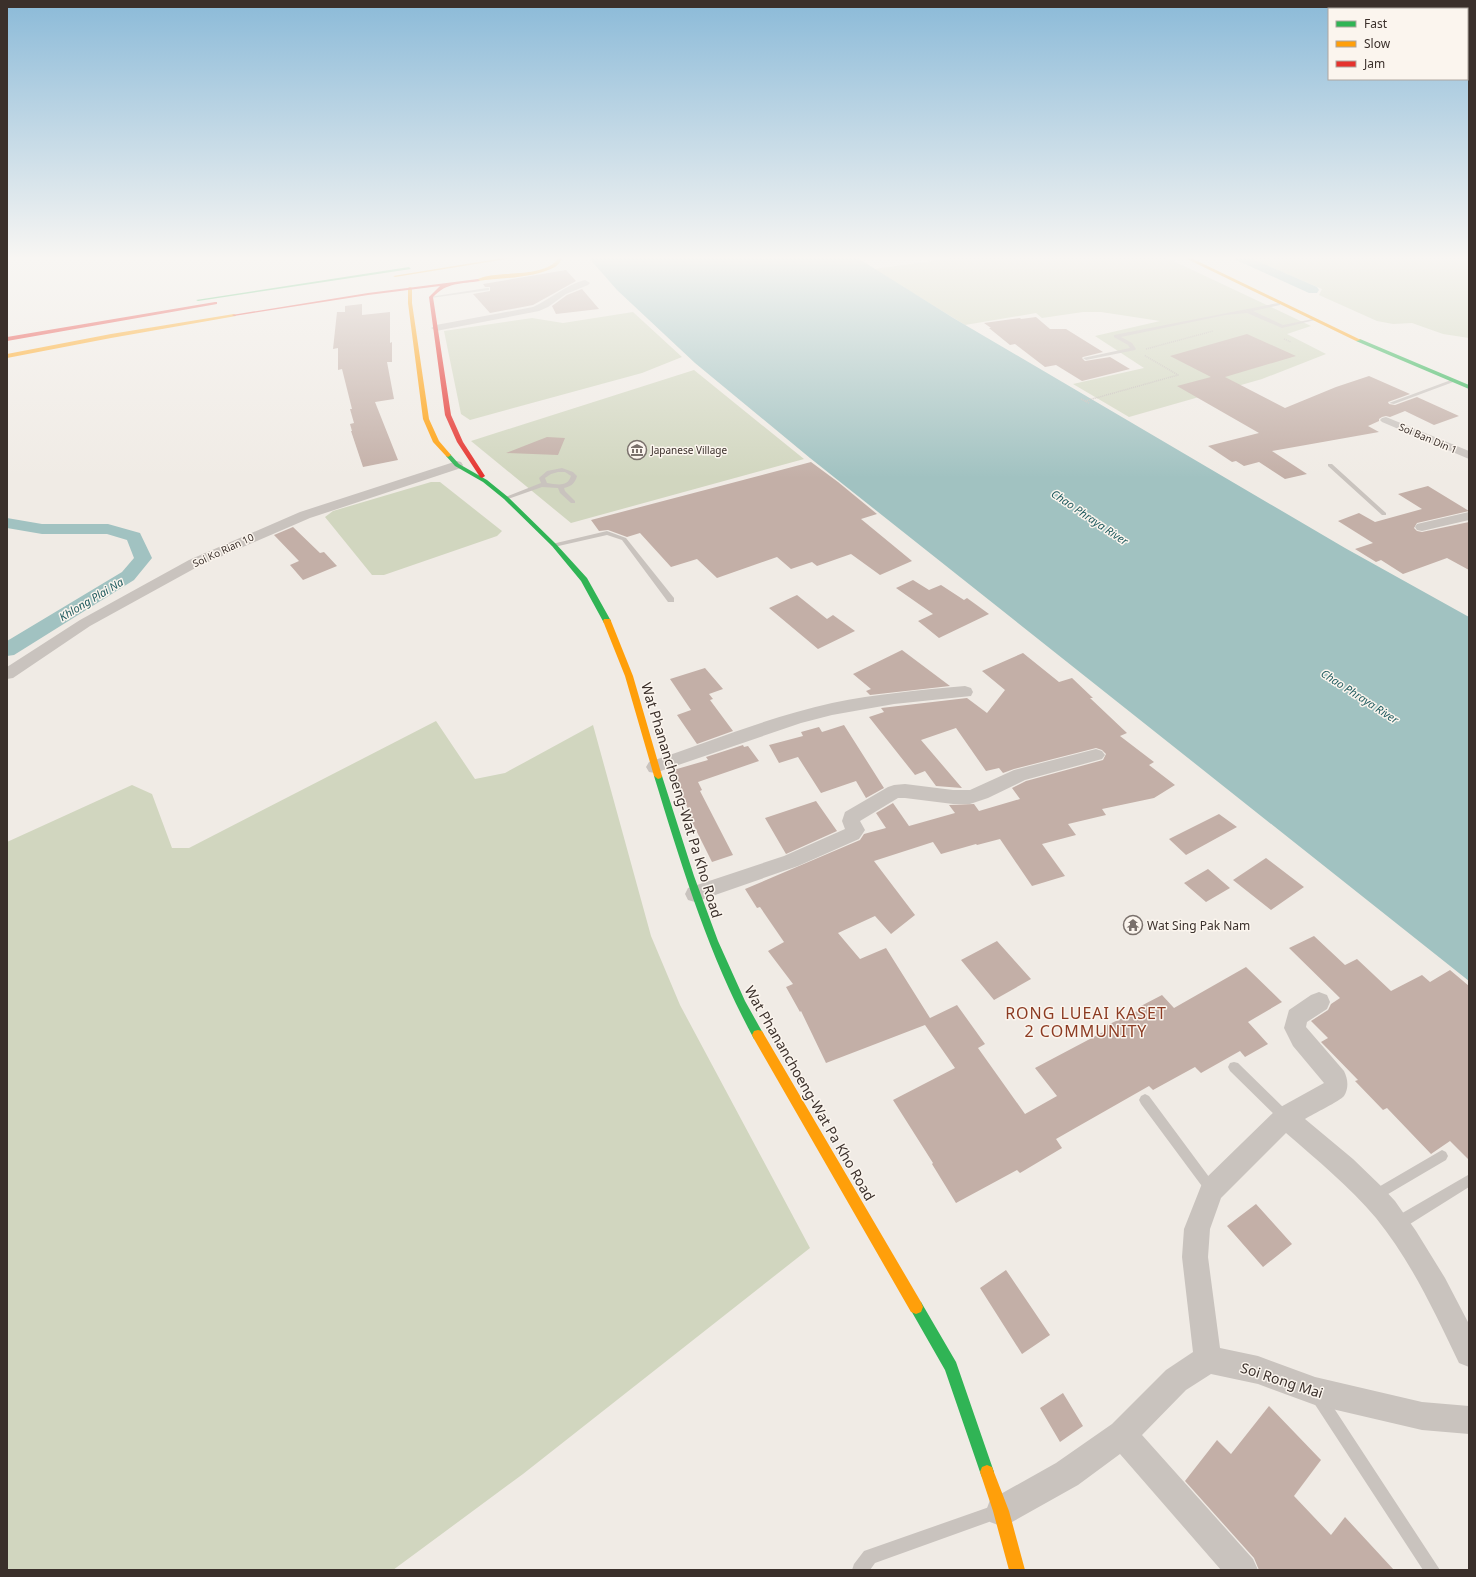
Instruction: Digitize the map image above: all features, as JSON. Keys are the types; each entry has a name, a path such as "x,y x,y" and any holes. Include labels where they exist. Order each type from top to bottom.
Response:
{"main road":[{"path":"16,331 9,335 11,337 22,336"},
{"path":"7,339 52,331"},
{"path":"7,348 99,331"},
{"path":"74,335 137,331"},
{"path":"7,356 143,331"},
{"path":"414,331 426,419 436,442 457,465 485,481"},
{"path":"436,331 448,416 460,442 485,481"},
{"path":"1337,331 1469,387"},
{"name":"Wat Phananchoeng-Wat Pa Kho Road","path":"485,481 506,498 554,545 584,580 609,624 629,676 655,767 695,894 718,955 748,1017 951,1367 1001,1511 1017,1570"}],"street":[{"name":"Soi Ban Din 1","path":"1386,420 1469,454"},
{"name":"Soi Ko Rian 10","path":"7,674 85,623 194,563 305,515 457,465"},
{"path":"1422,528 1469,516"},
{"path":"655,767 797,718 832,709 894,698 965,692"},
{"path":"695,894 791,861 852,834 856,830 851,821 852,817 894,792 905,791 953,798 970,797 1020,775 1096,755"},
{"path":"1001,1511 1067,1474 1122,1434 1176,1380 1208,1359 1195,1257 1197,1229 1212,1190 1285,1117 1335,1089 1336,1079 1301,1039 1295,1028 1297,1017 1319,1002"},
{"path":"1285,1117 1340,1165 1373,1197 1397,1224 1418,1257 1469,1353"},
{"name":"Soi Rong Mai","path":"1208,1359 1258,1370 1315,1392 1422,1416 1469,1420"},
{"path":"1122,1434 1242,1570"}],"lane":[{"path":"1135,350 1130,344 1116,336 1143,331"},
{"path":"1086,358 1135,350"},
{"path":"1392,403 1453,381"},
{"path":"1330,465 1384,514"},
{"path":"506,498 544,484 554,487 561,487 571,482 574,476 572,473 562,470 550,472 542,478 544,484"},
{"path":"561,487 562,492 573,502"},
{"path":"554,545 608,533 624,540 671,600"},
{"path":"1234,1067 1285,1117"},
{"path":"1145,1100 1212,1190"},
{"path":"1373,1197 1442,1156"},
{"path":"1397,1224 1468,1181"},
{"path":"1315,1392 1432,1570"},
{"path":"860,1570 870,1557 1001,1511"}],"path":[{"path":"1135,350 1215,331"},
{"path":"1085,401 1178,375 1135,350"},
{"path":"1081,399 1089,403"}],"green space":[{"path":"444,331 653,331 682,357 642,373 470,420 461,414"},
{"path":"1118,331 1297,331 1287,334 1326,354 1262,379 1129,417 1073,384 1144,368 1095,336"},
{"path":"1433,331 1469,331 1469,338 1443,334"},
{"name":"Japanese Village","path":"694,370 804,459 571,523 471,441"},
{"path":"431,482 440,482 502,531 497,536 384,575 372,575 325,517 333,511"},
{"path":"436,721 475,779 505,773 593,725 651,936 680,1005 810,1248 523,1474 393,1570 7,1570 7,842 132,785 152,794 172,848 189,848"}],"water":[{"name":"Chao Phraya River","path":"660,331 975,331 1345,548 1469,617 1469,981 810,458 695,363"}],"building":[{"path":"335,331 390,331 390,343 392,342 392,362 387,362 394,399 375,402 398,460 363,467 351,431 350,424 354,423 350,409 352,409 342,369 338,370 338,348 333,349"},
{"path":"992,331 1069,331 1103,352 1083,357 1082,358 1085,361 1110,357 1130,369 1082,381 1056,365 1045,367 1015,344 1010,345"},
{"path":"1247,334 1296,356 1225,377 1285,408 1336,387 1369,376 1410,394 1388,402 1389,404 1395,405 1417,397 1459,416 1434,425 1405,411 1390,417 1382,417 1379,421 1368,426 1379,432 1272,451 1307,474 1285,479 1259,462 1244,466 1236,461 1232,462 1208,446 1259,433 1177,386 1211,377 1170,356"},
{"path":"547,437 565,438 558,455 506,453"},
{"path":"811,462 877,514 861,519 912,561 880,575 851,554 817,566 812,562 791,569 777,557 717,578 697,559 671,567 640,533 627,537 608,530 599,531 591,520"},
{"path":"1428,486 1469,511 1417,523 1414,528 1417,531 1422,532 1469,522 1469,570 1447,558 1403,574 1381,560 1376,562 1355,549 1373,543 1338,521 1359,513 1375,522 1422,509 1398,494"},
{"path":"293,527 320,553 324,552 337,566 303,580 290,565 299,561 274,535"},
{"path":"913,580 929,590 941,585 964,600 967,598 989,614 939,638 918,621 933,614 896,588"},
{"path":"797,595 827,619 833,615 855,631 818,649 769,608"},
{"path":"902,650 950,686 870,695 866,691 871,689 853,674"},
{"path":"1023,653 1059,682 1072,678 1093,698 1090,698 1127,733 1120,736 1154,762 1149,765 1175,785 1154,798 1102,809 1106,815 1068,824 1076,835 1042,844 1065,876 1032,886 1000,839 941,854 933,842 874,861 915,915 891,934 875,916 838,933 860,959 886,948 930,1018 957,1005 985,1044 978,1048 1025,1114 1057,1096 1035,1068 1105,1031 1103,1027 1142,1009 1139,1007 1162,995 1174,1008 1246,967 1282,1002 1248,1022 1268,1044 1245,1057 1240,1051 1201,1073 1195,1067 1153,1090 1149,1086 1056,1139 1062,1148 1020,1173 1017,1170 956,1203 932,1164 933,1163 893,1100 955,1068 925,1025 826,1063 801,1011 800,1012 786,987 793,984 768,951 784,942 760,907 757,908 745,889 860,840 864,834 886,828 876,813 893,803 909,826 955,813 949,805 974,804 979,811 1020,799 1012,788 1026,781 1103,760 1106,754 1102,750 1096,748 1003,773 999,768 986,771 956,728 921,740 962,788 936,786 925,771 915,775 869,717 884,712 881,708 967,698 987,713 1005,690 982,671"},
{"path":"705,668 723,689 709,694 713,699 710,700 733,731 697,744 677,715 691,710 670,679"},
{"path":"844,725 884,788 866,798 856,781 821,793 798,757 779,763 769,745 803,736 801,732 819,727 822,732"},
{"path":"743,745 744,747 748,746 759,761 698,782 702,790 700,791 733,855 712,862 690,818 692,817 670,771 708,760 706,757"},
{"path":"816,801 837,831 786,854 765,818"},
{"path":"1219,814 1237,827 1186,855 1169,839"},
{"path":"1266,858 1304,887 1271,910 1233,880"},
{"path":"1208,869 1230,888 1206,902 1184,883"},
{"path":"1314,936 1345,965 1357,959 1391,991 1422,975 1430,982 1450,970 1469,986 1469,1160 1450,1141 1431,1154 1387,1108 1383,1110 1355,1081 1358,1080 1321,1042 1328,1038 1311,1021 1328,1010 1331,1004 1340,998 1289,948"},
{"path":"997,941 1031,979 994,1000 961,960"},
{"path":"1256,1204 1292,1244 1263,1267 1227,1226"},
{"path":"1006,1270 1050,1335 1022,1354 980,1288"},
{"path":"1063,1393 1083,1426 1060,1442 1040,1408"},
{"path":"1269,1406 1321,1460 1294,1496 1331,1535 1345,1517 1394,1570 1259,1570 1254,1558 1185,1481 1217,1440 1231,1454"}],"waterway":[{"name":"Khlong Plai Na","path":"7,523 42,529 108,529 134,537 143,558 128,576 7,650"}],"traffic: fast":[{"path":"1358,340 1469,387"},
{"path":"448,455 457,465 485,481 506,498 554,545 584,580 607,621"},
{"path":"658,776 690,876 713,941 741,1005 758,1035"},
{"path":"916,1307 951,1367 987,1472"}],"traffic: slow":[{"path":"7,356 143,331"},
{"path":"414,331 426,419 436,442 448,455"},
{"path":"1338,331 1358,340"},
{"path":"607,621 629,676 658,776"},
{"path":"758,1035 916,1307"},
{"path":"987,1472 1001,1511 1017,1570"}],"traffic: jam":[{"path":"7,339 56,331"},
{"path":"436,331 448,415 460,442 482,476"}],"place":[{"name":"Japanese Village","path":"637,450"},
{"name":"Wat Sing Pak Nam","path":"1133,925"}],"district":[{"name":"RONG LUEAI KASET 2 COMMUNITY","path":"1086,1022"}]}
